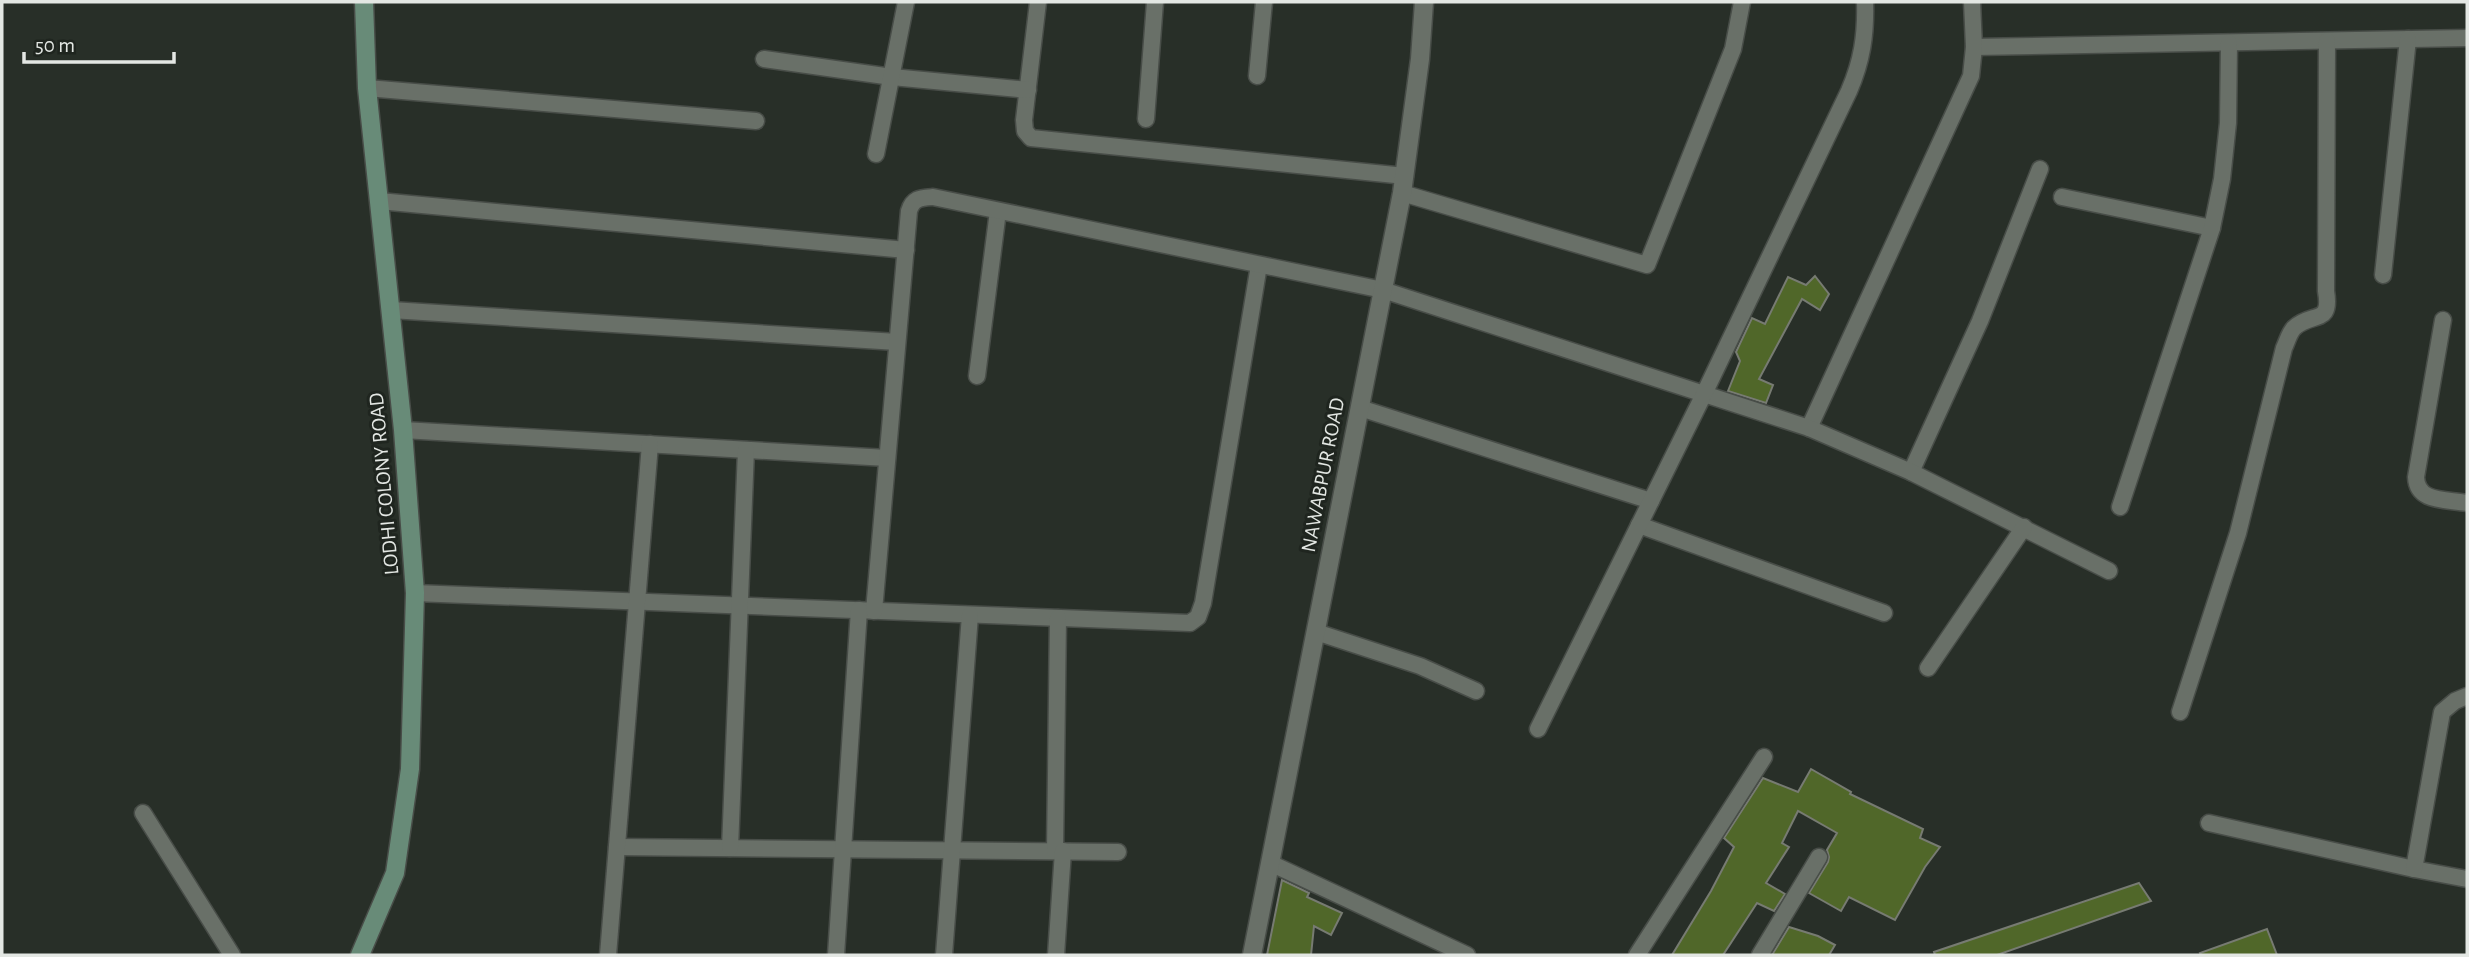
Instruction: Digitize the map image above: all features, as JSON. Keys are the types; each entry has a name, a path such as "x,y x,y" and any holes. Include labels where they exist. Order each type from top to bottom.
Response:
{"main road":[{"name":"LODHI COLONY ROAD","path":"360,955 395,873 410,769 415,593 403,430 367,88 364,2"}],"street":[{"path":"876,154 906,2"},
{"path":"1038,2 1024,120 1025,131 1031,138 1403,185 1647,265 1733,48 1742,2"},
{"path":"1146,119 1155,2"},
{"path":"1257,76 1264,2"},
{"name":"NAWABPUR ROAD","path":"1252,955 1403,185 1420,59 1424,2"},
{"path":"1538,729 1704,394 1860,67 1865,44 1865,2"},
{"path":"1809,428 1971,76 1974,47 1972,2"},
{"path":"1974,47 2467,38"},
{"path":"2383,275 2408,39"},
{"path":"2180,712 2238,533 2284,348 2293,329 2307,320 2318,318 2326,312 2328,303 2327,41"},
{"path":"2120,507 2212,228 2222,179 2228,123 2229,43"},
{"path":"764,59 891,77 1028,90"},
{"path":"367,88 756,121"},
{"path":"1911,472 1980,321 2040,169"},
{"path":"836,955 843,849 866,611 887,458 909,211 916,199 933,197 1383,290 1809,428 1911,472 2109,571"},
{"path":"2062,197 2212,228"},
{"path":"379,201 906,250"},
{"path":"977,376 998,211"},
{"path":"415,593 1190,623 1198,617 1203,603 1259,265"},
{"path":"391,310 897,342"},
{"path":"2443,320 2416,477 2417,487 2424,496 2467,503"},
{"path":"1360,408 1651,501"},
{"path":"403,430 887,458"},
{"path":"608,955 650,444"},
{"path":"730,848 747,450"},
{"path":"1639,525 1884,613"},
{"path":"1928,668 2024,527"},
{"path":"944,955 970,615"},
{"path":"1056,955 1059,851 1058,618"},
{"path":"1315,632 1420,666 1476,691"},
{"path":"2414,869 2442,712 2455,701 2467,696"},
{"path":"1637,955 1764,757"},
{"path":"143,813 232,955"},
{"path":"2209,823 2467,879"},
{"path":"617,847 1118,852"},
{"path":"1760,955 1819,857"},
{"path":"1270,863 1466,955"}],"building":[{"path":"1815,276 1829,294 1820,310 1802,299 1759,379 1773,385 1766,403 1728,391 1740,361 1736,352 1752,318 1765,324 1788,277 1806,285"},
{"path":"1811,769 1851,792 1850,794 1923,829 1920,838 1940,847 1925,867 1895,920 1849,897 1841,911 1809,893 1828,862 1827,850 1837,833 1798,811 1782,843 1789,847 1766,883 1785,894 1774,911 1757,903 1723,955 1672,955 1734,847 1724,838 1763,778 1798,792"},
{"path":"1282,880 1309,893 1307,897 1342,913 1331,935 1314,926 1311,955 1267,955"},
{"path":"2139,883 2151,901 1997,955 1935,955 1934,952"},
{"path":"1789,927 1818,936 1835,945 1829,955 1772,955"},
{"path":"2267,929 2277,955 2200,953"}]}
